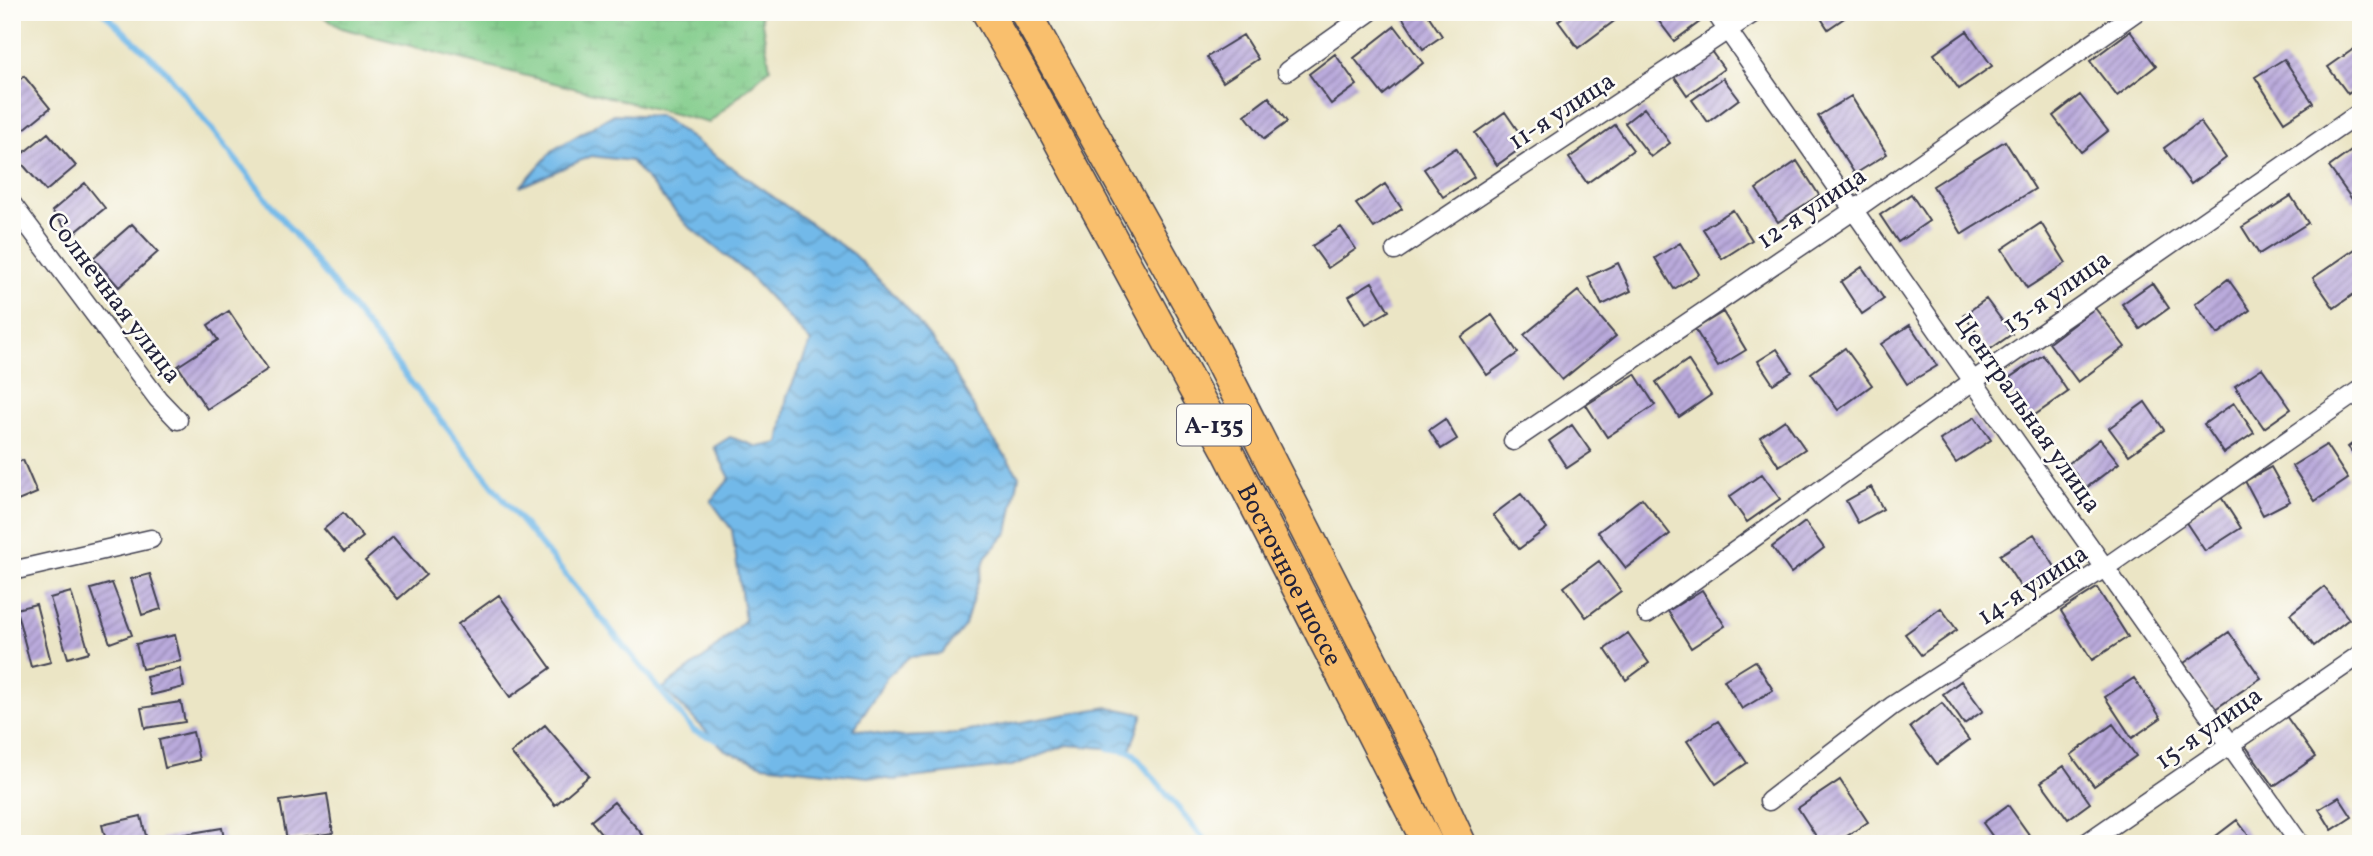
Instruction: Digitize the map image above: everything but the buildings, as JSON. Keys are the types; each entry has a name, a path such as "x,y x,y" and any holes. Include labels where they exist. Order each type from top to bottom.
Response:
{"highway":[{"name":"Восточное шоссе","path":"987,12 1226,448 1428,844"},
{"name":"Восточное шоссе","path":"1025,12 1212,346 1422,759 1461,844"}],"street":[{"path":"1287,71 1370,12"},
{"name":"Центральная улица","path":"1715,12 2301,844"},
{"name":"11-я улица","path":"1395,251 1755,12"},
{"name":"12-я улица","path":"1513,441 1854,210 2136,12"},
{"name":"13-я улица","path":"1647,614 1973,381 2361,113"},
{"name":"Солнечная улица","path":"12,204 158,399 178,419"},
{"name":"14-я улица","path":"1769,801 1892,706 2106,567 2361,389"},
{"path":"12,571 151,539"},
{"name":"15-я улица","path":"2085,844 2361,654"}],"green space":[{"path":"316,12 760,12 770,68 709,123 341,28"}],"water":[{"path":"614,114 660,116 853,254 904,305 947,359 981,421 1019,476 1008,532 986,556 965,625 942,654 909,657 887,677 854,729 901,737 946,735 1108,707 1143,714 1130,750 1067,745 1012,766 895,780 763,765 725,750 663,688 709,654 745,620 732,530 711,501 730,478 714,447 730,437 758,447 779,443 787,396 811,342 745,271 687,225 631,161 591,156 520,187 553,150"}],"waterway":[{"path":"103,12 165,70 499,494 694,731 718,740"},
{"path":"1108,748 1132,752 1208,844"}]}
